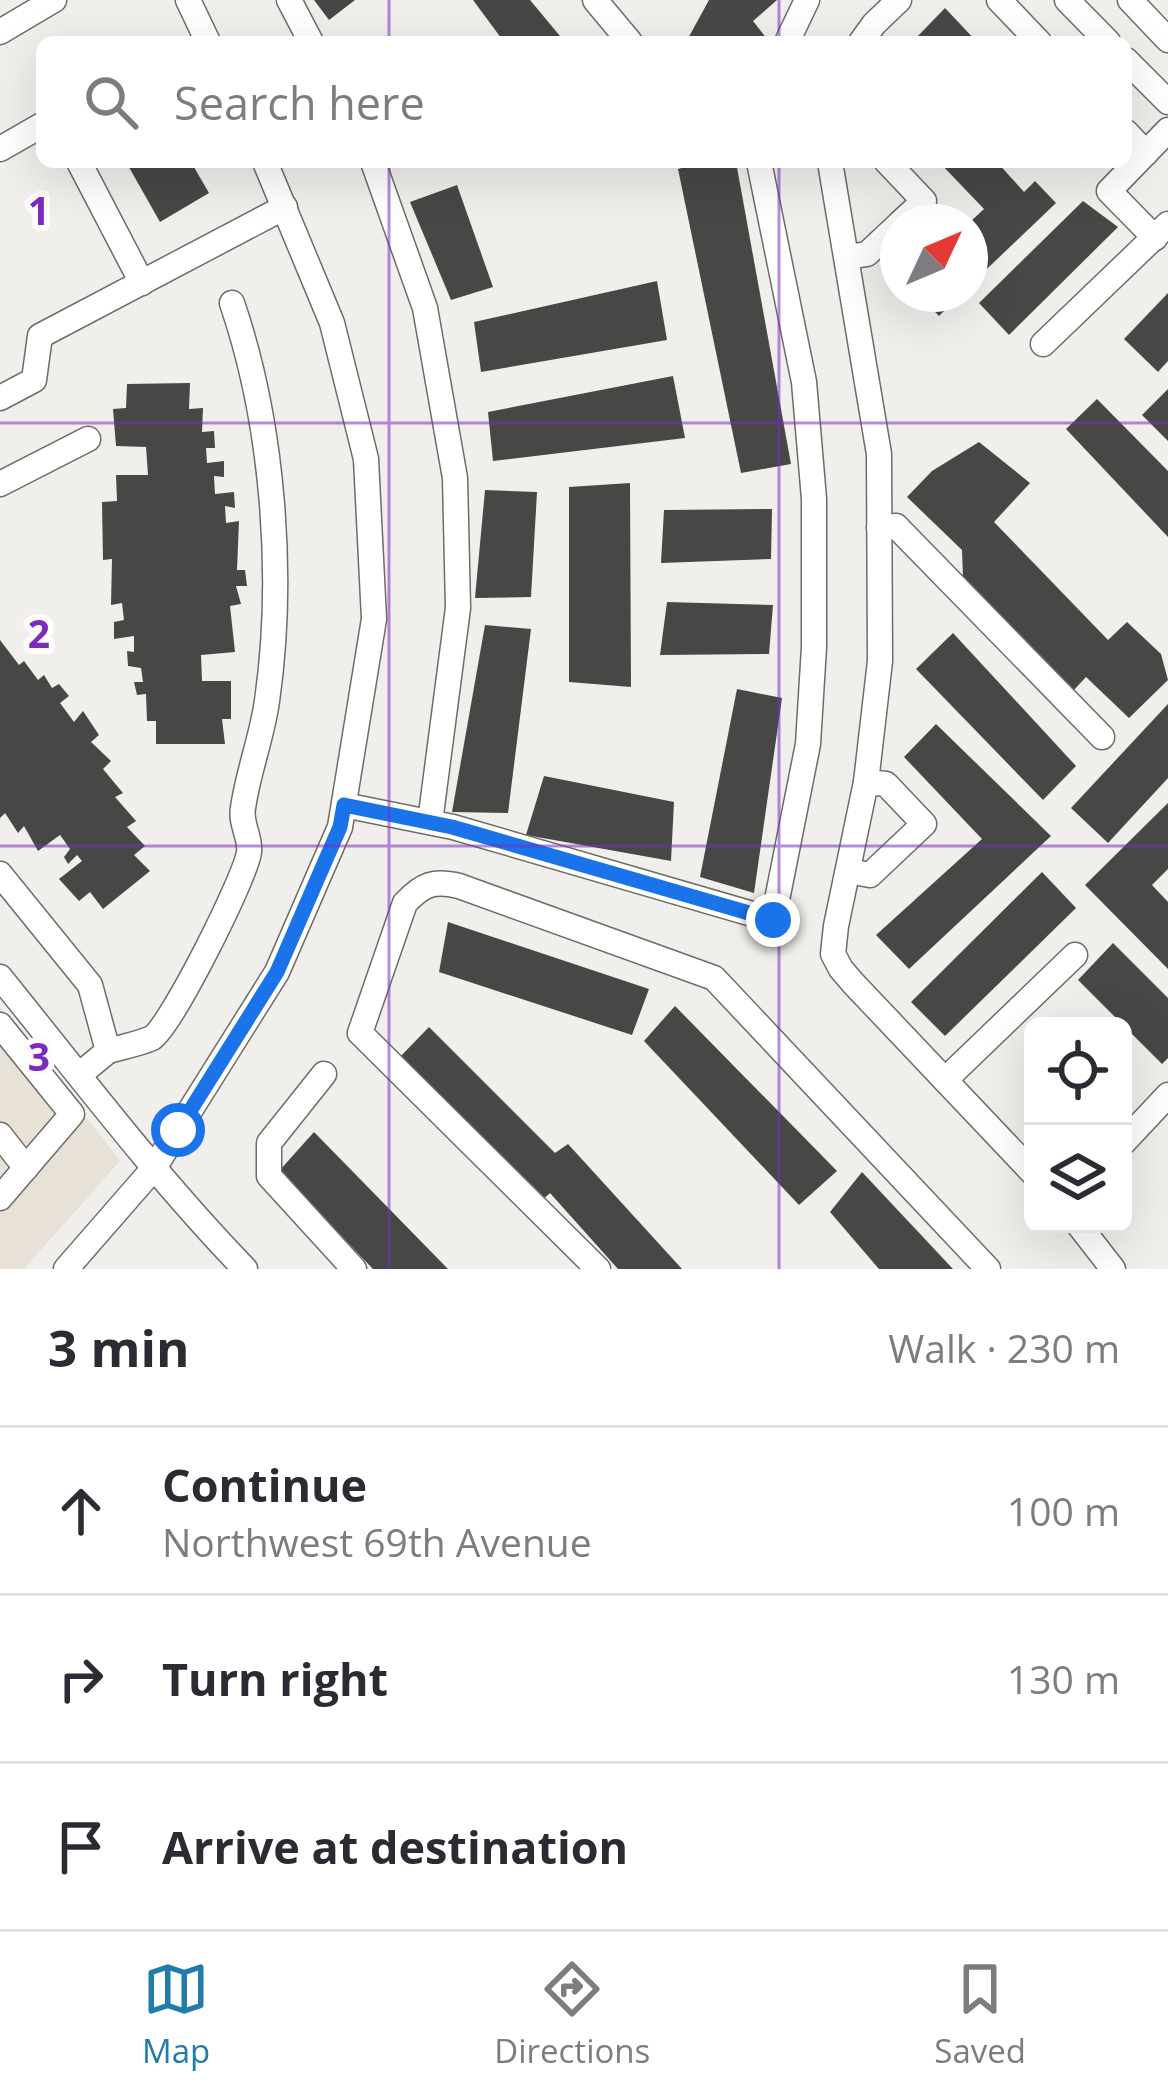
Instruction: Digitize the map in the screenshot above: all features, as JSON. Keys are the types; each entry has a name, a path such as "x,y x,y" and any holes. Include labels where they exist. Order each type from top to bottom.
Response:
{"street":[{"path":"0,32 55,0"},
{"path":"188,0 205,36"},
{"path":"289,0 308,36"},
{"path":"595,0 625,36"},
{"path":"790,36 807,0"},
{"path":"865,36 898,0"},
{"path":"999,0 1033,36"},
{"path":"1066,0 1102,36"},
{"path":"1130,0 1168,40"},
{"path":"1132,66 1168,102"},
{"path":"0,149 36,128"},
{"path":"1132,167 1168,130"},
{"path":"1132,138 1146,153"},
{"path":"82,168 142,283"},
{"path":"66,1269 154,1168 277,972 340,827 374,619 366,458 332,323 269,168"},
{"path":"375,168 425,308 455,478 458,608 430,822"},
{"path":"344,805 430,822 773,920 808,744 814,647 814,499 804,382 760,168"},
{"path":"831,168 879,454 880,661 866,782 833,954 841,969 1024,1163"},
{"path":"893,168 924,200 920,204"},
{"path":"1043,344 1161,231 1109,191 1131,168"},
{"path":"0,398 34,380 40,336 285,207"},
{"path":"847,257 867,254 880,241"},
{"path":"79,1075 108,1051 154,1037 211,943 250,851 241,813 267,703 274,585 269,461 248,350 232,302"},
{"path":"0,484 88,439"},
{"path":"879,528 896,526 1102,737"},
{"path":"848,871 870,874 924,824 886,784 866,782"},
{"path":"0,874 90,985 108,1051"},
{"path":"598,1269 360,1033 405,903 421,886 439,881 459,886 714,978 988,1269"},
{"path":"945,1080 1076,955"},
{"path":"0,977 154,1168 245,1269"},
{"path":"0,1025 72,1114 0,1198"},
{"path":"324,1074 269,1143 269,1176 354,1269"},
{"path":"1132,1133 1168,1095"},
{"path":"0,1136 26,1168"},
{"path":"1085,1233 1113,1269"}],"shaded area":[{"path":"0,1007 120,1161 24,1269 0,1269"}],"building":[{"path":"314,0 355,0 329,20"},
{"path":"473,0 530,0 560,36 500,36"},
{"path":"709,0 777,0 753,21 765,36 689,36"},
{"path":"945,8 971,36 918,36"},
{"path":"129,168 194,168 209,193 160,222"},
{"path":"737,168 791,464 741,473 678,169"},
{"path":"945,168 1002,168 1024,192 1035,181 1056,203 988,268 988,204 979,204"},
{"path":"457,185 493,287 451,300 410,202"},
{"path":"1083,201 1118,227 1009,335 987,312 988,294"},
{"path":"657,281 667,340 481,372 474,322"},
{"path":"1168,293 1168,361 1158,372 1124,339"},
{"path":"673,376 685,438 493,461 488,412"},
{"path":"190,383 189,409 203,408 202,432 214,431 215,448 206,448 207,463 224,461 224,477 214,476 215,494 234,492 235,508 225,506 226,523 239,521 237,570 245,570 247,586 236,586 241,604 230,606 235,652 201,655 202,681 231,681 231,719 222,719 225,744 156,744 156,721 147,721 146,694 137,695 134,682 143,682 141,668 128,666 127,651 134,652 134,636 114,639 114,622 124,620 122,603 111,605 112,559 103,560 102,502 117,501 116,475 148,475 146,447 116,446 113,409 126,408 127,384"},
{"path":"1168,389 1168,441 1142,415"},
{"path":"1097,399 1168,471 1168,537 1066,429"},
{"path":"979,442 1030,483 994,522 1108,640 1127,622 1161,654 1168,680 1129,718 1086,677 1072,692 963,579 962,550 907,497 932,471"},
{"path":"630,483 631,687 569,682 569,487"},
{"path":"485,490 537,492 531,597 475,598"},
{"path":"772,509 771,559 661,563 664,510"},
{"path":"667,602 773,605 769,654 660,655"},
{"path":"485,625 531,629 508,813 452,812"},
{"path":"953,633 1076,766 1043,800 916,669"},
{"path":"0,640 38,680 44,675 52,688 59,684 69,696 60,703 74,722 83,711 99,735 91,742 111,761 103,769 123,793 115,797 136,821 127,827 145,846 134,855 150,871 103,909 90,892 79,901 59,879 82,861 77,855 68,864 64,857 70,849 60,835 38,851 24,826 18,833 5,813 0,818"},
{"path":"737,689 782,698 754,893 700,877"},
{"path":"1168,704 1168,778 1108,843 1071,808"},
{"path":"936,724 1051,836 909,969 876,935 982,839 904,757"},
{"path":"544,776 674,802 671,861 526,835"},
{"path":"1168,803 1168,869 1152,885 1168,902 1168,969 1085,885"},
{"path":"1042,872 1076,908 945,1036 911,1002"},
{"path":"448,922 649,989 632,1035 439,972"},
{"path":"1113,943 1168,998 1168,1058 1162,1064 1132,1034 1132,1017 1115,1017 1078,980"},
{"path":"675,1006 837,1171 799,1205 644,1041"},
{"path":"429,1027 555,1153 568,1144 682,1269 618,1269 550,1193 538,1204 398,1059"},
{"path":"314,1132 448,1269 373,1269 279,1171"},
{"path":"862,1172 953,1269 879,1269 830,1212"}],"route":[{"path":"178,1130 277,972 340,827 344,805 452,827 773,920"}]}
